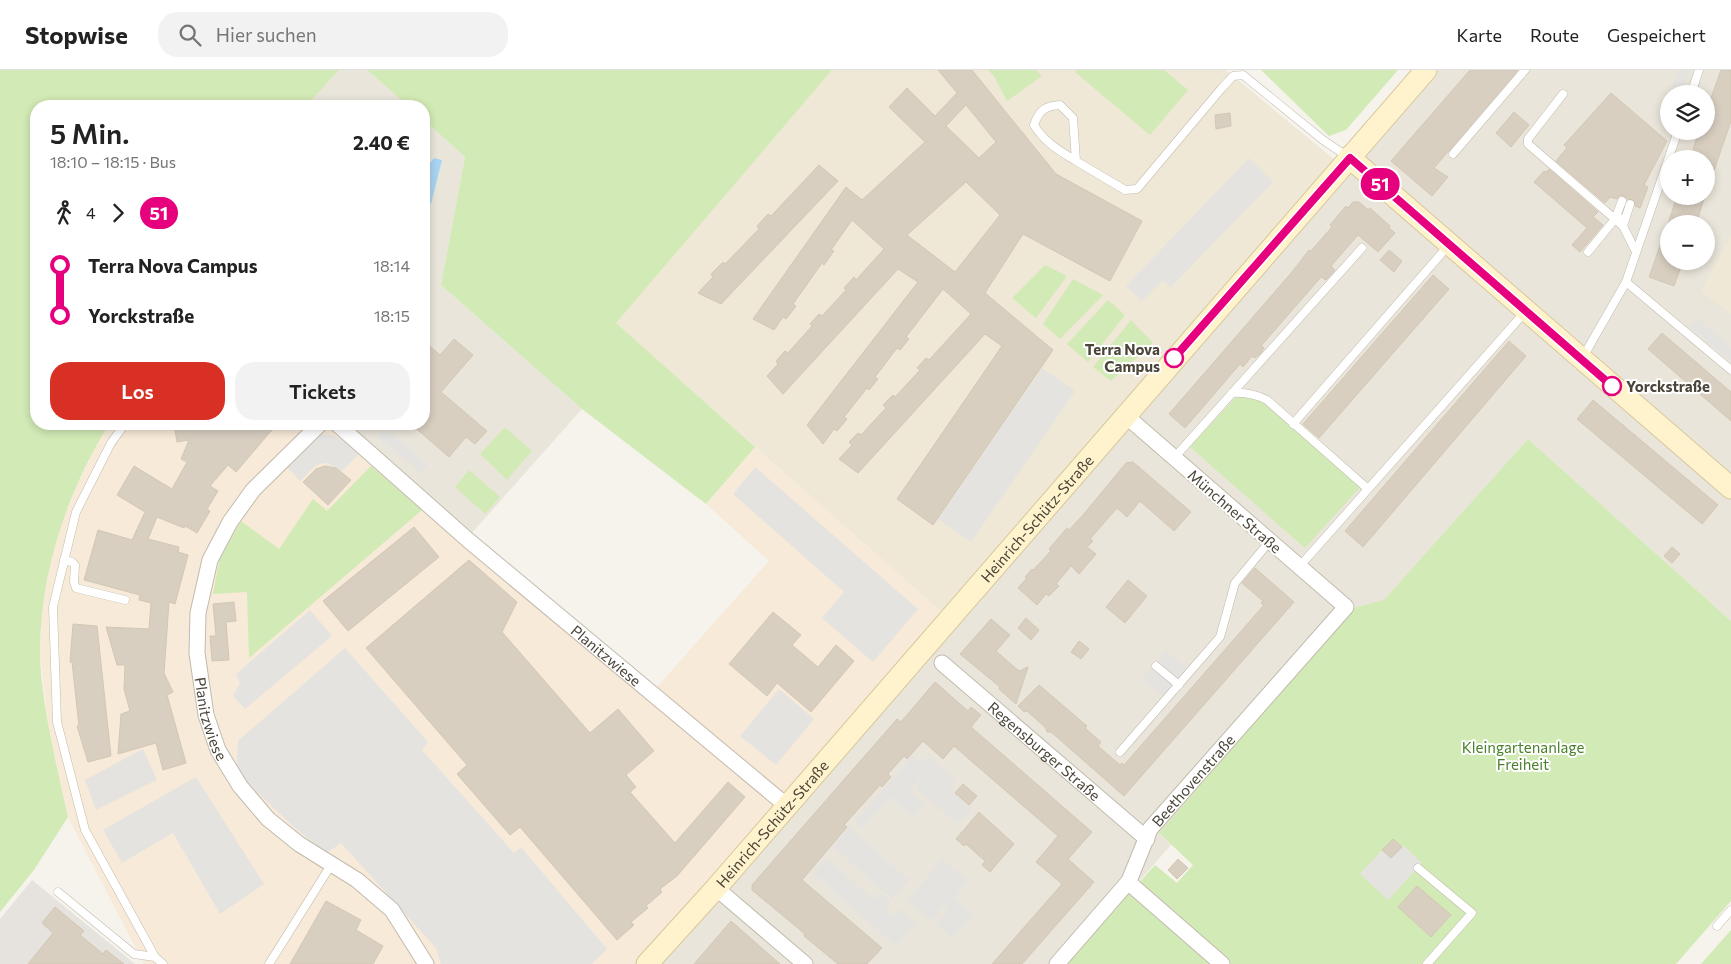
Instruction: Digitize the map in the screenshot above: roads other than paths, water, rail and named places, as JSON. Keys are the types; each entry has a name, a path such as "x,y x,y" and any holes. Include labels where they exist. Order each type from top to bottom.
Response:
{"main road":[{"name":"Heinrich-Schütz-Straße","path":"647,964 716,888 1426,70"},
{"path":"1350,158 1731,488"}],"street":[{"name":"Münchner Straße","path":"1125,416 1346,607"},
{"name":"Planitzwiese","path":"314,430 254,490 230,522 210,560 198,613 197,654 206,716 218,750 240,786 268,819 299,844 357,880 392,910 426,964"},
{"name":"Planitzwiese","path":"344,430 468,540 787,806"},
{"name":"Beethovenstraße","path":"1057,964 1128,882 1150,829 1346,607"},
{"name":"Regensburger Straße","path":"942,663 1147,839"},
{"path":"1128,882 1222,964"},
{"path":"716,888 805,964"}],"lane":[{"path":"1453,154 1525,70"},
{"path":"1694,85 1700,70"},
{"path":"1076,161 1073,118 1060,105 1047,106 1037,116 1034,125 1040,135 1076,161 1125,190 1137,190 1221,89 1233,76 1242,75 1323,140 1350,158"},
{"path":"1563,94 1528,139 1528,144 1623,226"},
{"path":"1582,358 1626,282 1675,140"},
{"path":"1622,201 1617,214 1636,252"},
{"path":"1623,226 1630,204"},
{"path":"1588,252 1615,219"},
{"path":"1293,424 1449,244"},
{"path":"1174,458 1362,248"},
{"path":"1626,282 1731,370"},
{"path":"1299,567 1526,311"},
{"path":"1232,393 1244,392 1267,400 1368,489"},
{"path":"121,430 111,443 76,512 53,607 57,722 85,830 155,957 163,964"},
{"path":"1120,752 1220,637 1235,583 1270,541"},
{"path":"64,560 75,565 74,582 76,588 125,600"},
{"path":"1156,666 1179,685"},
{"path":"269,964 331,865"},
{"path":"1418,868 1472,913 1427,964"},
{"path":"58,892 134,954 155,957"},
{"path":"1717,926 1731,910"}],"water":[{"path":"434,158 442,160 431,204 430,204 430,163"}],"place":[{"name":"Terra Nova Campus","path":"1174,358"},
{"name":"Yorckstraße","path":"1612,386"}],"park label":[{"name":"Kleingartenanlage Freiheit","path":"1523,756"}]}
